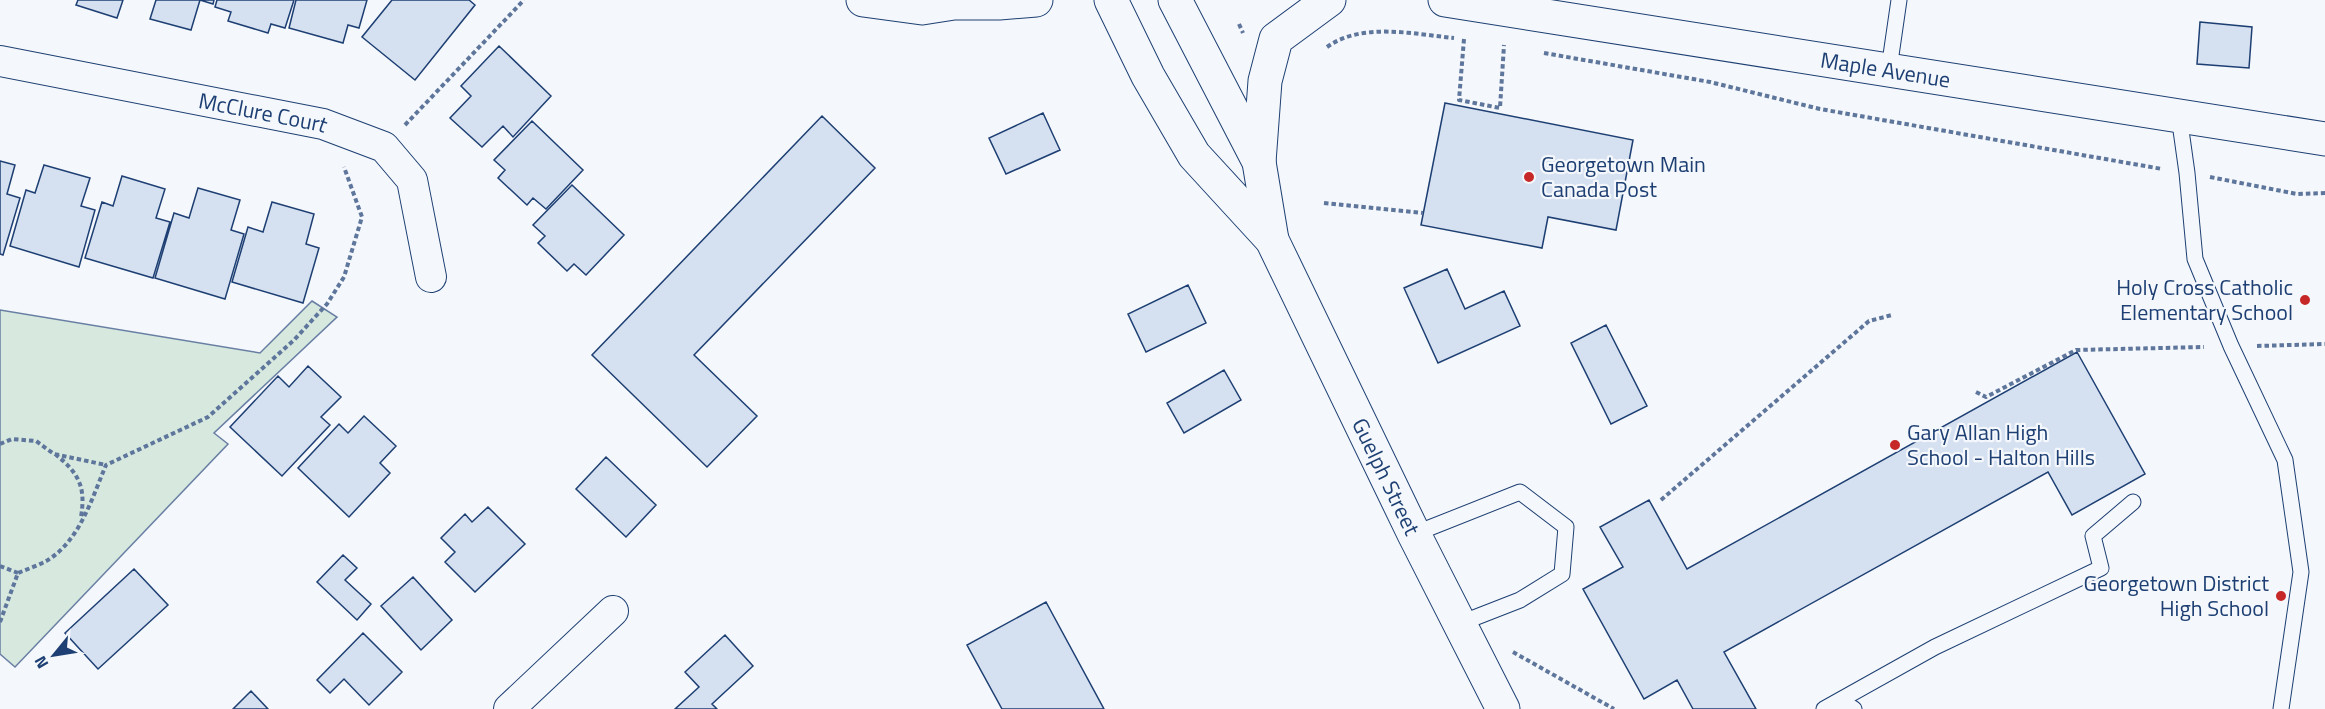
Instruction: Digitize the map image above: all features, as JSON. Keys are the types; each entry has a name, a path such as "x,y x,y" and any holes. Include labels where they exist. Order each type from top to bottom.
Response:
{"main road":[{"path":"863,0 922,8 956,1 999,3 1036,0"},
{"name":"Guelph Street","path":"1111,0 1148,76 1194,155 1272,240"},
{"name":"Guelph Street","path":"1175,0 1259,162 1272,240 1414,534 1461,622 1503,709"},
{"path":"1259,162 1265,81 1276,39 1329,0"},
{"name":"Maple Avenue","path":"1445,0 2325,139"}],"street":[{"name":"McClure Court","path":"0,61 323,124 384,147 412,180 432,277"},
{"path":"509,709 613,611"}],"lane":[{"path":"1889,69 1899,0"},
{"path":"2179,116 2195,259 2231,346 2285,460 2301,572 2281,709"},
{"path":"1414,534 1520,492 1566,527 1562,574 1520,600 1461,622"},
{"path":"1824,709 1935,647 2102,568 2093,536 2133,502"},
{"path":"1840,700 1854,709"}],"path":[{"path":"384,147 524,0"},
{"path":"1322,50 1339,38 1383,31 1474,40"},
{"path":"1236,38 1244,35"},
{"path":"1464,39 1459,100 1500,108 1504,45"},
{"path":"1494,44 1515,47"},
{"path":"1538,51 1710,82 1820,109 2297,194 2325,193"},
{"path":"54,454 106,465 208,417 294,340 327,304 344,277 362,217 343,164 323,124"},
{"path":"1324,203 1424,213"},
{"path":"1661,500 1869,321 1892,315"},
{"path":"1976,392 1986,397 2076,350 2325,344"},
{"path":"0,444 12,439 36,441 70,466 80,480 83,502 80,524"},
{"path":"0,566 18,573 48,560 66,546 80,524 106,465"},
{"path":"0,622 18,573"},
{"path":"1511,651 1614,709"}],"shaded area":[{"path":"312,301 337,317 214,433 228,444 15,667 0,654 0,310 260,353"}],"building":[{"path":"78,0 123,0 117,18 76,5"},
{"path":"156,0 200,0 191,30 150,19"},
{"path":"200,0 214,0 213,4"},
{"path":"217,0 294,0 285,28 271,24 268,33 228,21 231,12 215,7"},
{"path":"296,0 367,0 359,28 348,25 343,43 289,28"},
{"path":"392,0 469,0 475,5 415,80 362,37"},
{"path":"2200,22 2252,27 2249,68 2197,64"},
{"path":"499,46 551,96 513,137 503,126 482,147 450,118 471,96 461,86"},
{"name":"Georgetown Main Canada Post","path":"1445,103 1633,140 1616,230 1548,217 1542,248 1421,225"},
{"path":"1043,113 1060,150 1006,174 989,138"},
{"path":"822,116 875,168 694,355 757,416 707,467 592,355"},
{"path":"532,121 583,170 546,209 533,198 527,205 498,178 505,170 494,160"},
{"path":"0,161 15,165 7,194 20,198 3,255 0,254"},
{"path":"44,165 90,178 81,206 95,210 79,267 10,246 26,190 35,193"},
{"path":"122,176 165,189 156,218 170,222 153,278 85,258 102,202 113,206"},
{"path":"572,185 624,235 586,275 574,264 567,271 538,243 545,236 533,225"},
{"path":"198,188 240,200 231,230 244,234 225,299 155,278 174,213 189,218"},
{"path":"272,202 314,214 306,244 319,248 303,303 232,282 248,227 263,232"},
{"path":"1447,269 1465,309 1504,291 1520,326 1438,363 1404,288"},
{"path":"1188,285 1206,323 1146,352 1128,314"},
{"path":"1606,325 1647,406 1611,424 1571,343"},
{"path":"2077,352 2145,474 2072,515 2048,472 1724,652 1756,709 1693,709 1677,680 1644,699 1583,589 1623,567 1600,527 1649,500 1687,569"},
{"path":"308,366 341,397 321,417 330,425 282,476 230,427 278,376 289,387"},
{"path":"1224,370 1241,400 1184,433 1167,403"},
{"path":"364,416 396,446 380,463 390,473 349,517 298,468 339,424 348,433"},
{"path":"606,457 656,505 626,537 576,489"},
{"path":"488,507 525,544 475,592 445,562 455,552 441,538 465,514 472,522"},
{"path":"343,555 357,568 345,580 371,604 357,620 317,582"},
{"path":"134,569 168,605 98,669 65,633"},
{"path":"413,577 452,620 421,650 381,606"},
{"path":"1046,602 1104,709 1002,709 967,645"},
{"path":"363,633 402,672 369,705 344,679 330,693 317,680"},
{"path":"725,635 753,666 712,704 717,709 675,709 699,687 685,672"},
{"path":"251,691 268,709 233,709"}],"place":[{"name":"Georgetown Main Canada Post","path":"1529,177"},
{"name":"Holy Cross Catholic Elementary School","path":"2305,300"},
{"name":"Gary Allan High School - Halton Hills","path":"1895,445"},
{"name":"Georgetown District High School","path":"2281,596"}]}
